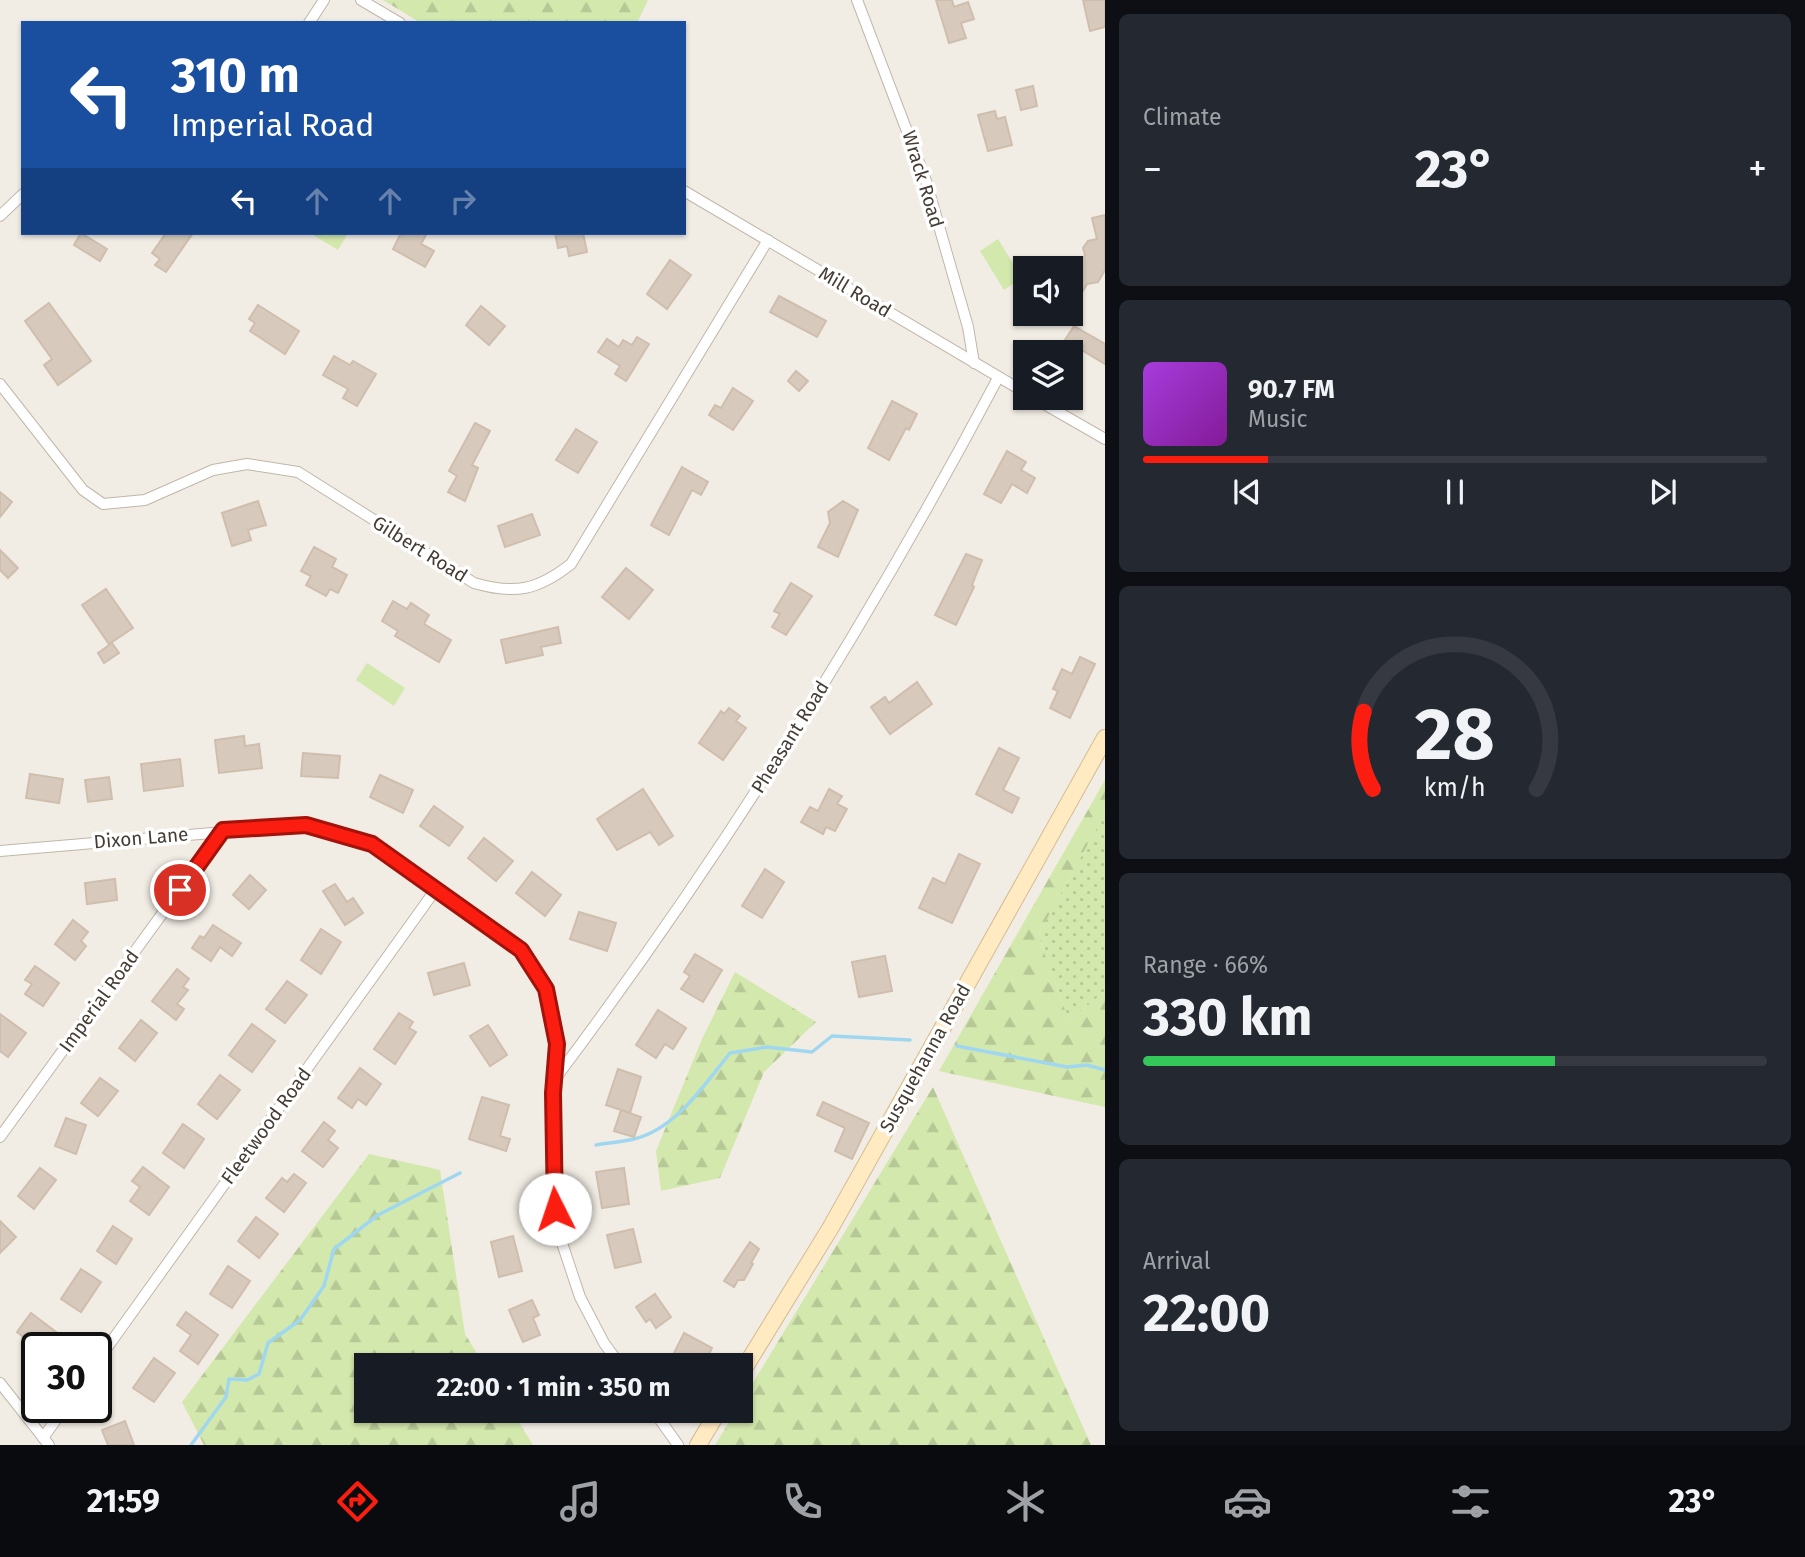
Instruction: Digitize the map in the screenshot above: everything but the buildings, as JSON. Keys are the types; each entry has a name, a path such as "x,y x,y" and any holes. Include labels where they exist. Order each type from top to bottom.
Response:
{"main road":[{"name":"Susquehanna Road","path":"753,1354 831,1227 1105,738"},
{"path":"698,1445 711,1423"}],"street":[{"path":"310,21 324,0"},
{"path":"361,0 397,21"},
{"name":"Wrack Road","path":"858,0 926,181 968,327 974,363"},
{"name":"Mill Road","path":"686,192 1013,386"},
{"path":"0,216 21,196"},
{"name":"Gilbert Road","path":"1,388 83,490 103,504 145,500 213,470 247,464 298,472 474,583 493,589 527,589 550,580 571,564 768,240"},
{"name":"Pheasant Road","path":"554,1080 778,761 998,378"},
{"path":"1055,410 1105,439"},
{"name":"Dixon Lane","path":"0,851 306,825 372,844 521,950 535,969 552,1010 557,1044 552,1192 557,1228 580,1297 611,1353"},
{"name":"Imperial Road","path":"0,1137 223,830"},
{"name":"Fleetwood Road","path":"112,1341 436,889"},
{"path":"0,1383 46,1441 56,1423"},
{"path":"662,1423 678,1445"}],"green space":[{"path":"383,0 648,0 638,21 418,21"},
{"path":"313,235 347,235 338,250"},
{"path":"998,239 1013,263 1013,284 1004,290 980,251"},
{"path":"367,663 405,688 394,706 356,680"},
{"path":"1105,780 1105,813 1038,935 1069,1021 1105,991 1105,1107 939,1071"},
{"path":"1105,813 1105,991 1069,1021 1038,935"},
{"path":"735,972 816,1022 764,1072 720,1178 661,1191 656,1151 702,1039"},
{"path":"933,1087 1091,1445 715,1445 729,1423 753,1423 753,1383"},
{"path":"369,1154 440,1170 465,1334 477,1353 354,1353 354,1423 519,1423 533,1445 204,1445 182,1402"}],"waterway":[{"path":"596,1145 634,1139 663,1126 688,1104 730,1053 767,1047 812,1052 832,1036 910,1040"},
{"path":"957,1046 1067,1067 1087,1065 1105,1070"},
{"path":"191,1445 226,1397 229,1379 247,1380 259,1374 268,1343 300,1320 324,1286 334,1249 378,1215 460,1173"}],"route":[{"path":"180,890 223,830 306,825 372,844 521,950 546,989 557,1044 553,1093 552,1192 555,1209"}]}
